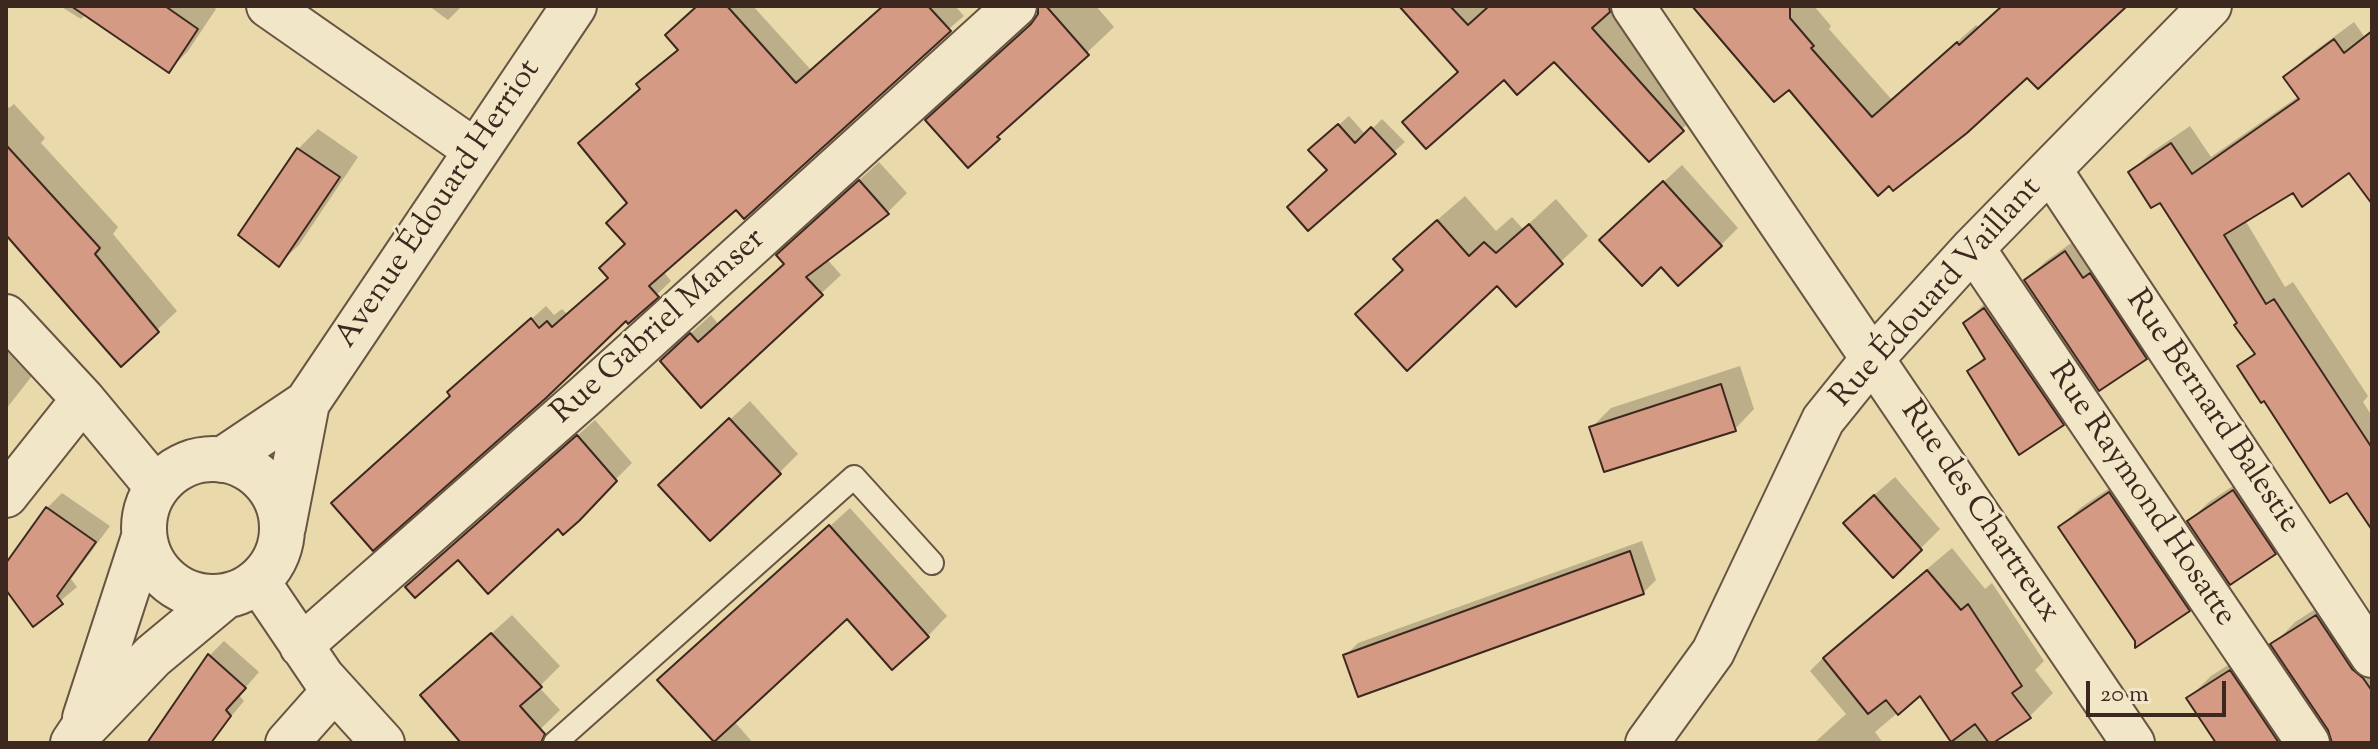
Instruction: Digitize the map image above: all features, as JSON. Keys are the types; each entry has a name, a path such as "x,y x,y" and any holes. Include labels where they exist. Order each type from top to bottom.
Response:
{"street":[{"path":"268,6 476,151"},
{"name":"Avenue Édouard Herriot","path":"222,460 307,403 574,6"},
{"name":"Rue Gabriel Manser","path":"301,646 585,396 1015,6"},
{"name":"Rue des Chartreux","path":"1633,6 2133,743"},
{"name":"Rue Édouard Vaillant","path":"1647,743 1713,652 1823,420 1873,358 1973,248 2210,6"},
{"name":"Rue Bernard Balestie","path":"2051,171 2372,656"},
{"name":"Rue Raymond Hosatte","path":"1973,248 2308,743"},
{"path":"6,316 83,399 157,488"},
{"path":"6,496 83,399"},
{"name":"Avenue Édouard Herriot","path":"283,527 307,403"},
{"path":"199,460 222,460 241,465 257,475 271,490 283,527 280,547 271,566 153,656 77,737 144,537 148,503 157,488 183,466 199,460"},
{"path":"144,537 151,559 164,577 181,590 202,597 241,589"},
{"path":"241,589 301,646 334,690 383,743"},
{"path":"287,743 334,690"}],"lane":[{"path":"555,743 854,477 932,563"}],"building":[{"path":"71,6 165,6 198,29 169,73"},
{"path":"697,6 727,6 796,83 883,6 928,6 951,31 744,219 736,210 649,286 659,297 628,324 626,321 546,398 373,551 331,503 450,396 447,392 531,318 539,328 547,321 552,327 608,278 599,268 625,244 606,223 627,203 578,143 640,89 636,84 678,50 665,35"},
{"path":"1038,6 1046,6 1089,55 997,137 1000,139 968,168 925,120 1031,24 1038,14"},
{"path":"1399,6 1450,6 1468,25 1489,6 1609,6 1610,12 1592,28 1684,131 1649,162 1554,62 1517,95 1504,80 1426,149 1402,122 1458,72"},
{"path":"1692,6 1790,6 1790,18 1814,46 1811,48 1872,117 2002,6 2127,6 2038,89 2027,78 1967,133 1893,191 1889,186 1878,196 1789,90 1774,102"},
{"path":"2372,31 2372,204 2349,173 2302,207 2293,193 2224,235 2266,304 2274,299 2372,448 2372,530 2347,493 2330,503 2264,401 2261,403 2237,366 2255,354 2160,203 2151,208 2128,172 2171,143 2192,174 2299,99 2283,77 2334,39 2344,53"},
{"path":"1338,124 1355,143 1371,127 1396,154 1308,231 1287,207 1327,170 1308,150"},
{"path":"6,145 100,248 95,254 159,332 121,367 6,235"},
{"path":"297,148 340,177 279,267 238,235"},
{"path":"859,180 889,214 806,277 823,295 701,408 660,361 690,333 698,342 784,264 776,255"},
{"path":"1663,181 1722,246 1678,286 1661,267 1642,286 1599,240"},
{"path":"1437,220 1469,256 1484,242 1496,253 1529,224 1563,264 1516,307 1497,286 1407,371 1355,314 1403,270 1393,259"},
{"path":"2065,251 2083,278 2090,273 2147,359 2099,391 2024,280"},
{"path":"1984,308 2064,425 2019,455 1967,371 1985,359 1963,323"},
{"path":"1721,384 1736,431 1604,472 1589,427"},
{"path":"729,418 781,474 710,541 658,485"},
{"path":"577,435 617,481 579,521 563,535 558,529 488,594 458,560 415,598 405,587"},
{"path":"2233,490 2276,554 2230,585 2187,521"},
{"path":"2109,492 2190,611 2135,648 2135,641 2058,527"},
{"path":"1874,495 1922,550 1893,578 1843,523"},
{"path":"46,507 96,542 57,596 63,604 33,627 6,590 6,563"},
{"path":"829,525 929,637 892,670 847,619 714,742 657,680"},
{"path":"1630,551 1644,594 1358,697 1343,655"},
{"path":"1927,570 1961,610 1968,604 2022,686 2012,693 2031,718 1993,743 1989,743 1975,724 1951,742 1920,696 1898,715 1886,700 1868,714 1823,658"},
{"path":"2316,615 2352,669 2372,691 2372,743 2332,743 2328,730 2270,644"},
{"path":"491,633 542,687 520,706 545,734 541,743 461,743 420,695"},
{"path":"208,654 246,688 226,710 231,716 211,743 147,743"},
{"path":"2230,670 2279,743 2216,743 2186,698"}]}
